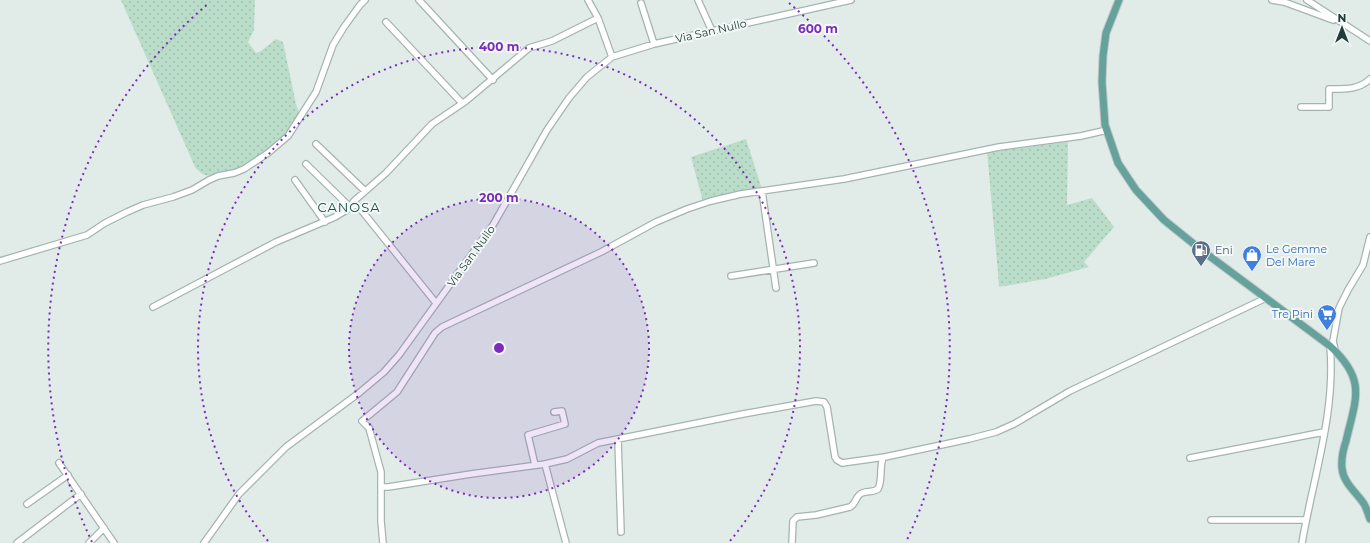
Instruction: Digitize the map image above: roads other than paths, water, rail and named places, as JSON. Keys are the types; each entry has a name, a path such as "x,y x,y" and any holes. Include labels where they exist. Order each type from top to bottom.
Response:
{"main road":[{"path":"1119,0 1106,33 1102,82 1105,125 1118,163 1136,190 1164,220 1340,355 1355,378 1356,391 1342,456 1342,470 1346,481 1365,505 1370,519"}],"street":[{"path":"0,261 87,235 105,223 143,205 173,197 192,190 218,176 234,173 244,169 268,153 288,136 316,92 333,46 344,27 365,0"},
{"path":"419,0 493,80"},
{"path":"588,0 598,18 612,57"},
{"path":"698,0 712,31"},
{"name":"Via San Nullo","path":"204,543 239,494 286,447 359,393 384,372 399,355 493,226 547,130 569,98 588,77 612,57 654,44 851,0"},
{"path":"1272,0 1284,2 1323,17 1338,21"},
{"path":"1307,0 1370,41"},
{"path":"641,3 654,44"},
{"path":"153,307 276,242 341,214 386,173 432,124 462,103 466,102 529,48 552,41 598,18"},
{"path":"386,22 462,103"},
{"path":"1301,107 1329,107 1329,90 1361,86 1370,79"},
{"path":"383,543 381,521 382,487 379,463 369,428 362,421 397,392 435,333 442,327 565,269 674,214 712,201 741,194 808,183 844,179 964,153 1081,136 1107,130"},
{"path":"316,144 365,191"},
{"path":"306,164 350,207"},
{"path":"295,180 325,222"},
{"path":"762,191 776,288"},
{"path":"350,207 355,205 358,206 436,304"},
{"path":"1302,543 1324,432 1331,385 1332,348 1339,308 1348,290 1364,265 1370,237"},
{"path":"731,276 814,263"},
{"path":"382,487 545,464 567,459 598,444 743,414 820,401 824,402 828,407 834,453 837,460 842,462 884,458 969,440 996,432 1014,424 1070,391 1266,298"},
{"path":"535,465 528,435 565,424 562,411 554,412"},
{"path":"1190,458 1324,432"},
{"path":"618,440 621,532"},
{"path":"792,543 794,521 797,517 816,515 850,507 853,506 857,496 861,493 876,491 880,482 880,467 884,458"},
{"path":"59,463 114,543"},
{"path":"545,464 566,543"},
{"path":"27,504 68,475"},
{"path":"17,543 81,494"},
{"path":"1211,520 1306,520"},
{"path":"89,543 104,528"}],"place":[{"name":"Eni","path":"1201,267"},
{"name":"Le Gemme Del Mare","path":"1252,272"},
{"name":"Tre Pini","path":"1327,331"}],"district":[{"name":"CANOSA","path":"349,207"}]}
